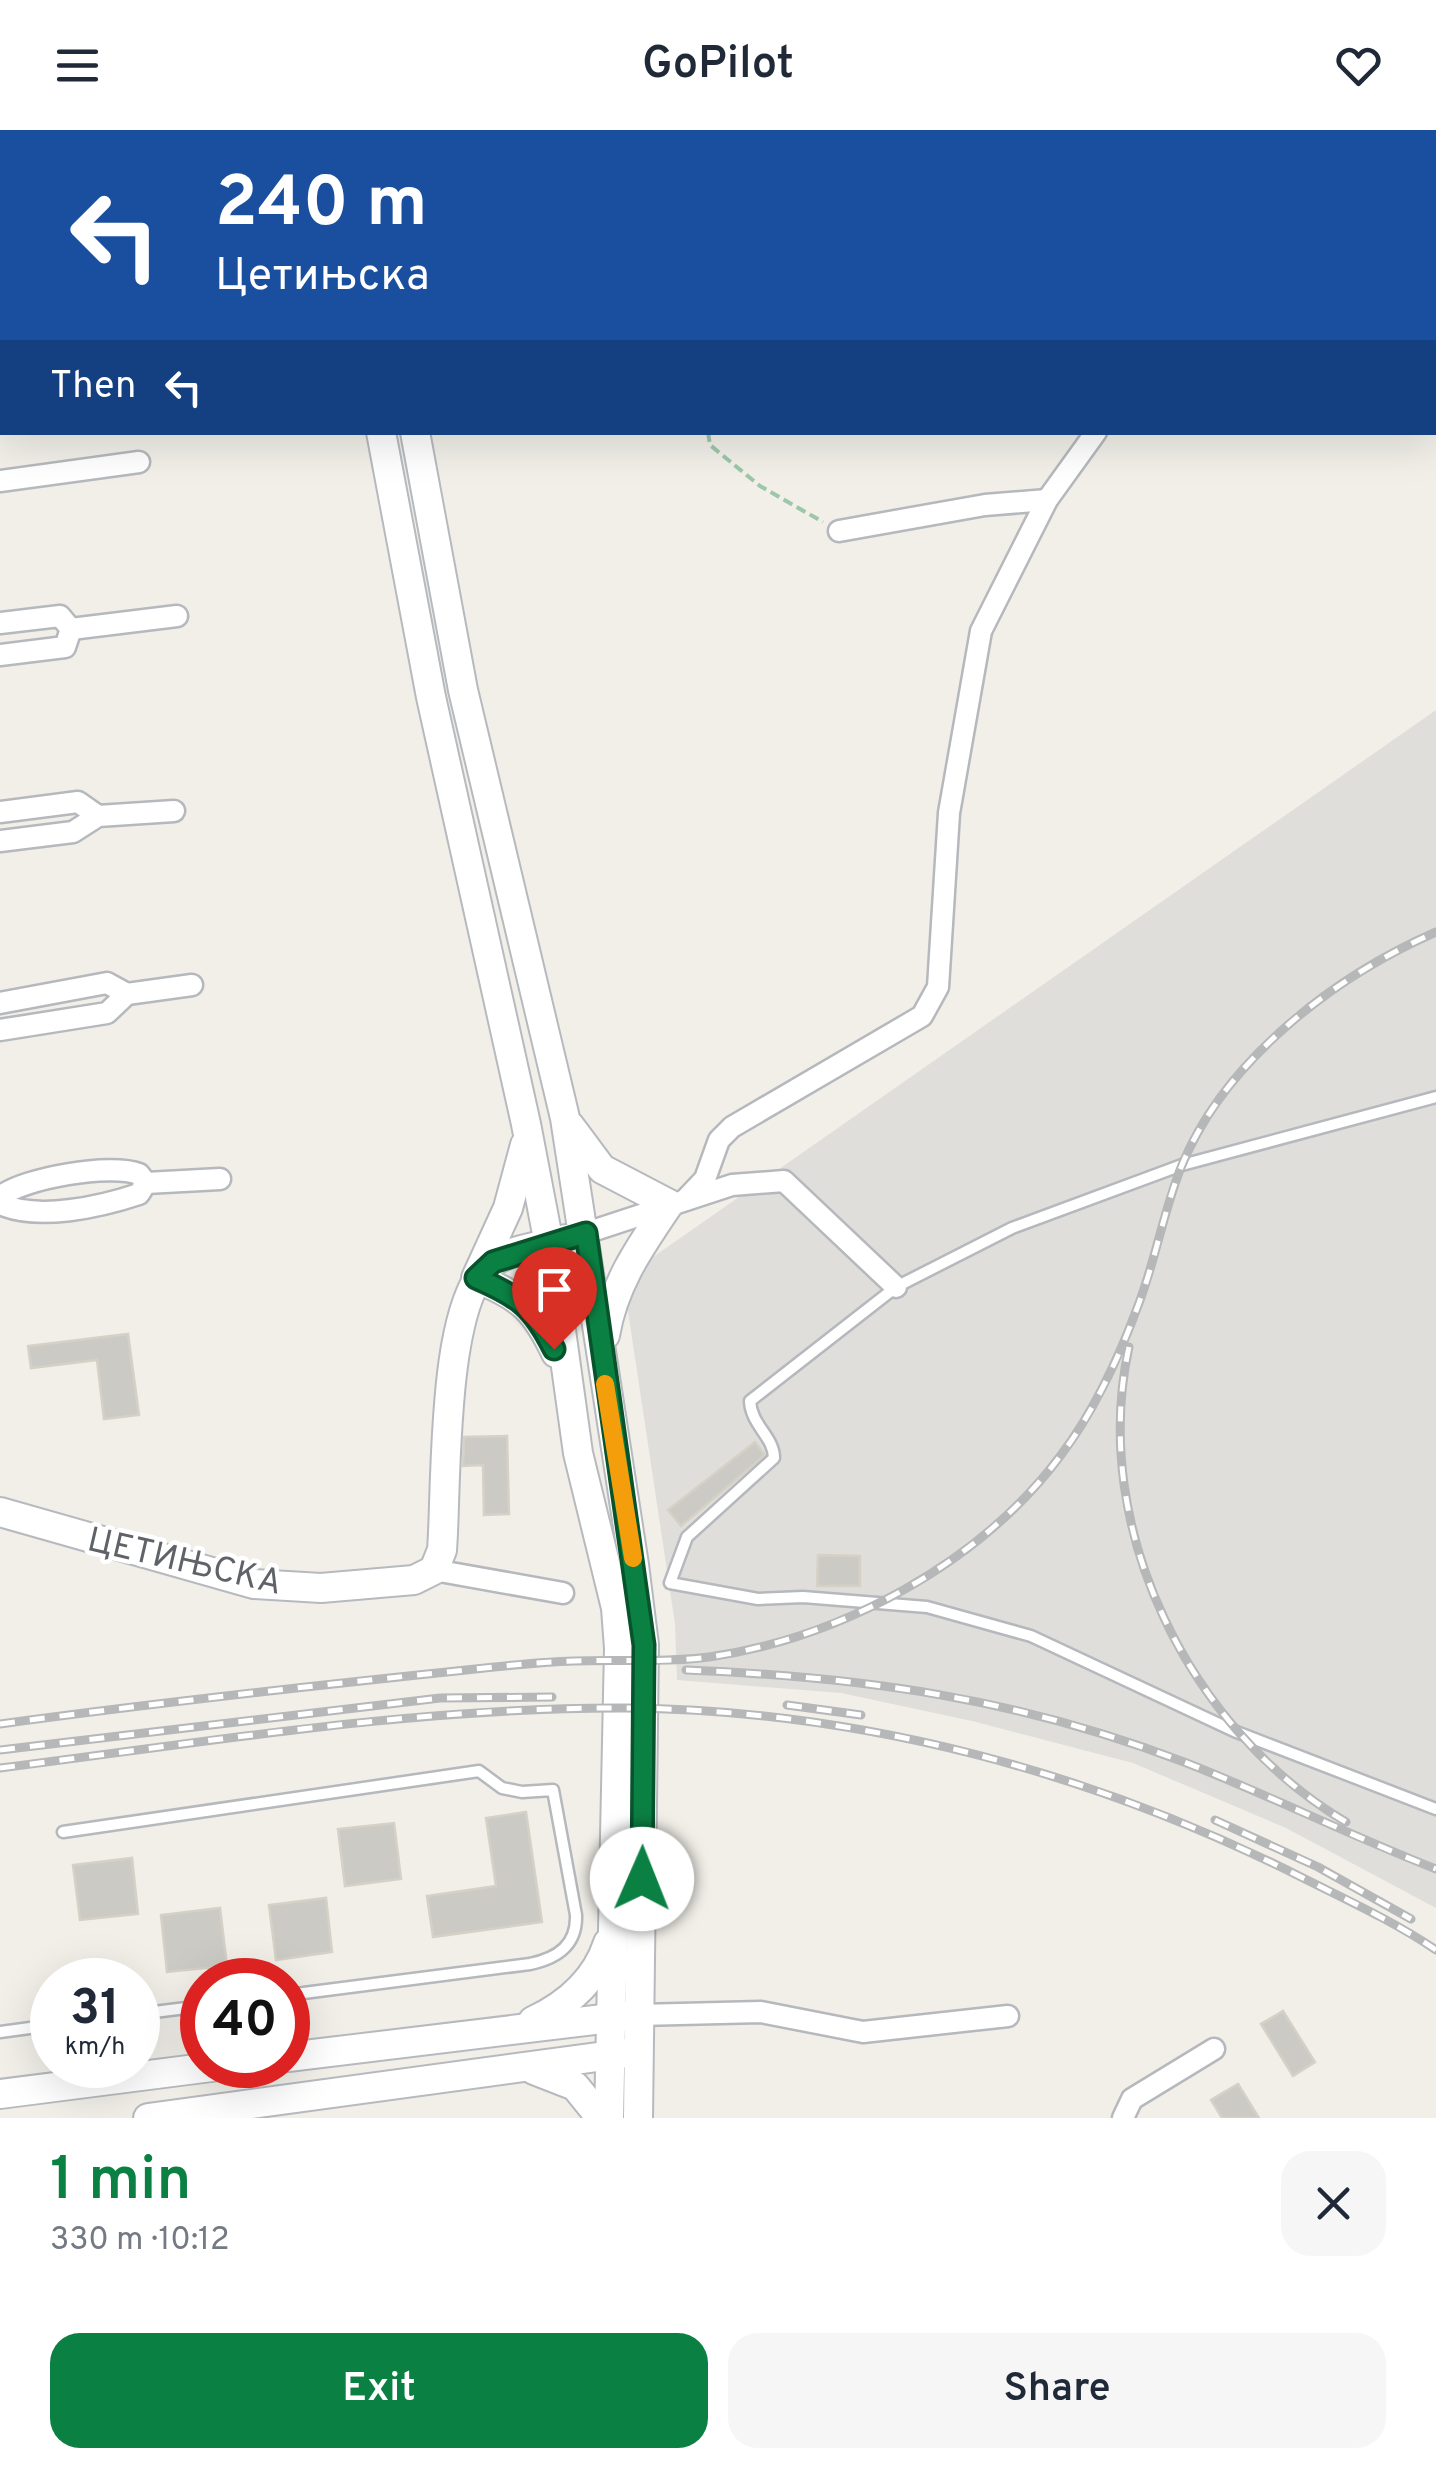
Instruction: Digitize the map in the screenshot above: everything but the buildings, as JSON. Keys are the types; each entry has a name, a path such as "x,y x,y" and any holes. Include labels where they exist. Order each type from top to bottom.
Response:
{"street":[{"path":"382,435 431,696 526,1124 549,1244 578,1453 616,1608 613,1927 625,2016"},
{"path":"416,435 463,690 565,1118 586,1233 644,1645 624,2053 609,2118"},
{"path":"601,1361 610,1307 626,1268 678,1202 705,1179 724,1133 922,1016 931,1003 938,987 949,813 981,631 1048,500 1094,435"},
{"path":"0,481 140,462"},
{"path":"839,531 986,505 1048,500"},
{"path":"0,623 60,616 71,629"},
{"path":"71,629 177,616"},
{"path":"0,655 64,647 71,629"},
{"path":"0,812 78,802 98,816"},
{"path":"0,842 73,832 98,816 174,811"},
{"path":"0,1002 107,982 127,994"},
{"path":"0,1030 108,1014 127,994 192,985"},
{"path":"565,1118 602,1169 678,1202"},
{"path":"526,1124 523,1165 476,1278 448,1391 444,1531 434,1570 563,1593"},
{"path":"0,1200 21,1184 113,1170 138,1174 146,1184"},
{"path":"0,1200 32,1211 87,1206 138,1194 146,1184 220,1179"},
{"path":"476,1278 493,1262 732,1184 784,1181 896,1287"},
{"path":"476,1278 508,1292 536,1313 564,1373"},
{"name":"ЦЕТИЊСКА","path":"0,1512 254,1584 321,1588 382,1585 414,1580 434,1570"},
{"path":"506,2030 556,2010 582,1988 604,1954 613,1927"},
{"path":"310,2054 625,2016 761,2012 864,2032 1008,2016"},
{"path":"1123,2118 1132,2099 1214,2050"},
{"path":"148,2118 624,2053"},
{"path":"624,2053 638,2118"},
{"path":"523,2068 554,2074 576,2086 601,2118"},
{"path":"0,2094 180,2071"}],"lane":[{"path":"1436,1097 1120,1186 1012,1228 896,1287 750,1401 751,1415 774,1448 774,1458 687,1537 670,1583 758,1599 803,1597 927,1607 1031,1636 1234,1730 1436,1809"},
{"path":"63,1832 478,1771 502,1788 522,1792 553,1790 576,1916 573,1936 563,1950 545,1960 515,1966 310,1992"},
{"path":"0,2032 30,2027"}],"path":[{"path":"708,435 710,446 760,486 839,531"}],"shaded area":[{"path":"1436,710 1436,1908 1286,1828 1133,1763 972,1721 841,1693 677,1680 675,1624 623,1278"}],"railway":[{"path":"0,1724 520,1664 709,1657 808,1633 904,1589 991,1529 1028,1494 1085,1420 1132,1323 1182,1165 1226,1090 1287,1026 1323,997 1398,950 1436,932"},
{"path":"1129,1347 1120,1416 1124,1485 1139,1553 1164,1618 1198,1679 1241,1734 1290,1783 1346,1822"},
{"path":"686,1670 878,1685 1060,1722 1184,1762 1436,1869"},
{"path":"0,1750 440,1698 552,1697"},
{"path":"787,1705 861,1715"},
{"path":"0,1768 312,1728 469,1713 626,1708 802,1720 974,1754 1141,1807 1303,1878 1436,1950"},
{"path":"1215,1820 1318,1867 1411,1919"}],"slow traffic":[{"path":"605,1384 633,1558"}],"route":[{"path":"554,1349 536,1313 508,1292 476,1278 493,1262 586,1233 644,1645 642,1879"}]}
